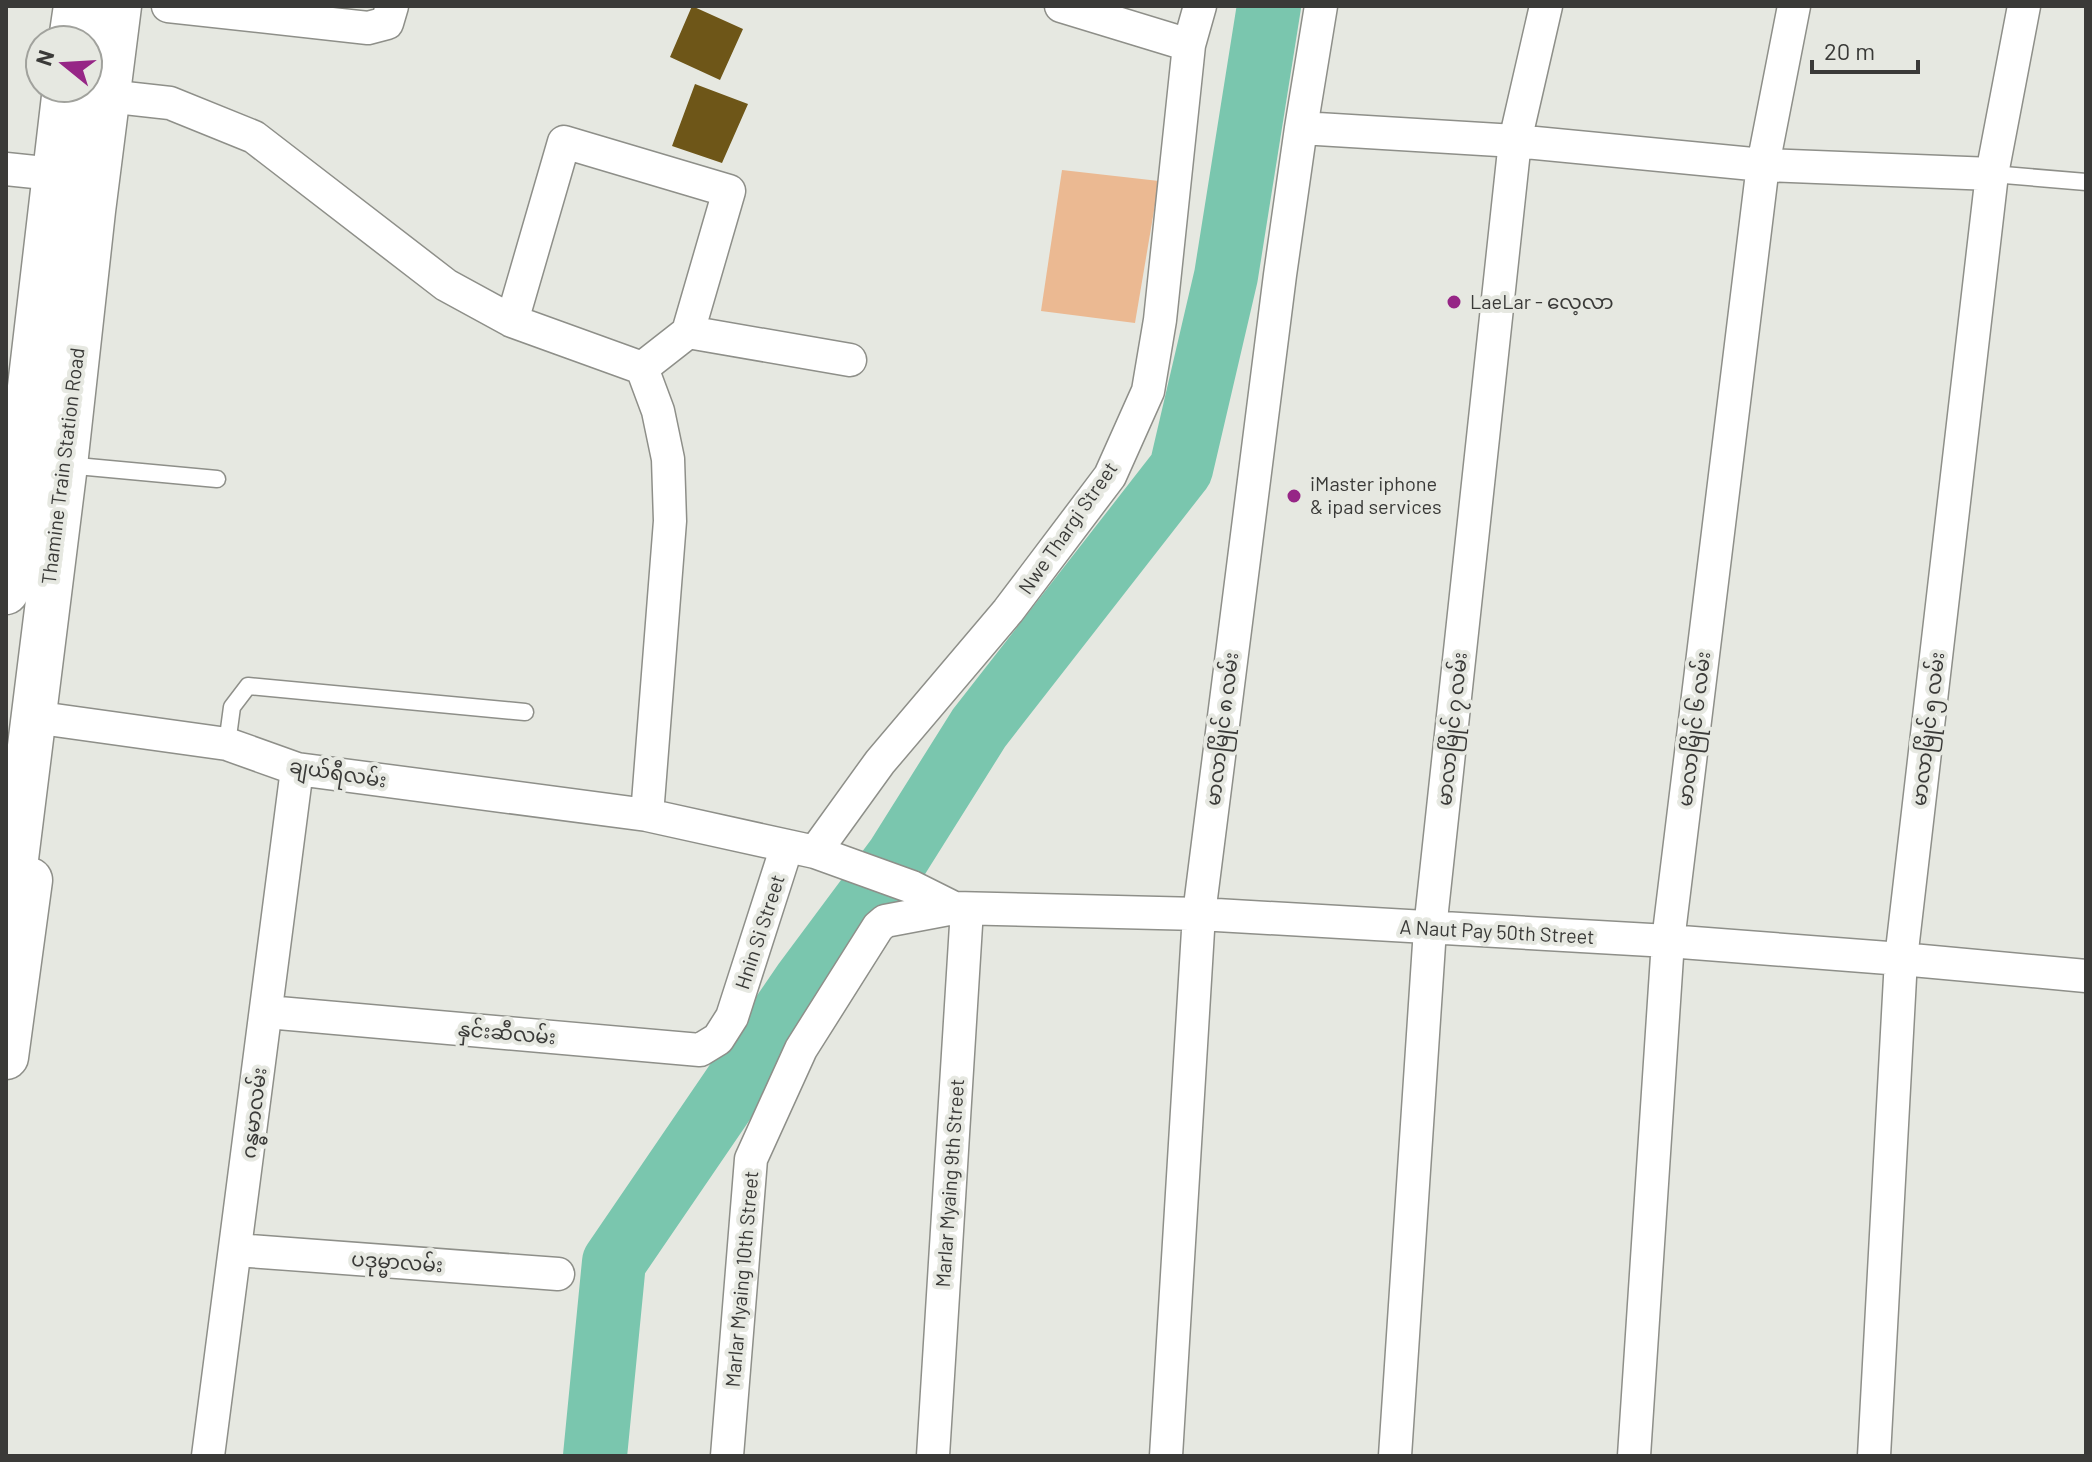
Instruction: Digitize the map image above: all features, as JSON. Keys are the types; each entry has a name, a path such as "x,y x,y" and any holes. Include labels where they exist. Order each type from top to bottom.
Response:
{"main road":[{"name":"Thamine Train Station Road","path":"104,73 119,6"},
{"name":"Thamine Train Station Road","path":"6,592 63,104"},
{"name":"Thamine Train Station Road","path":"6,925 65,465 99,104"},
{"path":"6,1057 43,779 45,741 33,717"}],"street":[{"path":"168,6 368,28 390,14"},
{"path":"1061,6 1189,45"},
{"name":"Nwe Thargi Street","path":"801,849 880,762 1008,611 1110,476 1148,391 1160,320 1189,45 1200,6"},
{"name":"မာလာမြိုင် ၈ လမ်း","path":"1166,1456 1199,914 1301,128 1321,6"},
{"name":"မာလာမြိုင် ၇ လမ်း","path":"1395,1456 1430,929 1515,141 1546,6"},
{"name":"မာလာမြိုင် ၆ လမ်း","path":"1634,1456 1668,941 1763,165 1794,6"},
{"name":"မာလာမြိုင် ၅ လမ်း","path":"1874,1456 1901,959 1992,174 2024,6"},
{"path":"104,87 170,103 254,137 446,285 512,321 642,368 658,411 668,459 670,521 647,815"},
{"path":"1301,128 1515,141 1763,165 1992,174"},
{"path":"512,321 564,142 729,191 688,332 642,368"},
{"path":"6,169 54,174"},
{"path":"688,332 850,360"},
{"name":"ချယ်ရီလမ်း","path":"33,717 227,744 297,769 647,815 801,849 912,887"},
{"name":"ဂန္ဓမာလမ်း","path":"208,1456 297,769"},
{"name":"Hnin Si Street","path":"732,1017 801,849"},
{"name":"A Naut Pay 50th Street","path":"912,887 961,909 1199,914 1668,941 2086,976"},
{"name":"Marlar Myaing 10th Street","path":"727,1456 751,1159 801,1049 878,927 885,921 961,909"},
{"name":"Marlar Myaing 9th Street","path":"933,1456 961,909"},
{"name":"နှင်းဆီလမ်း","path":"267,1012 700,1050 718,1039 732,1017"},
{"name":"ပဒုမ္မာလမ်း","path":"236,1250 558,1274"}],"lane":[{"path":"1992,174 2086,182"},
{"path":"65,465 217,479"},
{"path":"227,744 232,707 248,686 525,712"}],"shaded area":[{"path":"1062,170 1159,181 1135,323 1041,311"}],"building":[{"path":"692,6 743,29 720,80 670,57"},
{"path":"695,84 748,104 722,163 672,146"}],"waterway":[{"path":"595,1456 614,1262 805,982 898,857 979,728 1181,469 1226,276 1269,6"}],"place":[{"name":"LaeLar - လေ့လာ","path":"1454,302"},
{"name":"iMaster iphone & ipad services","path":"1294,496"}]}
